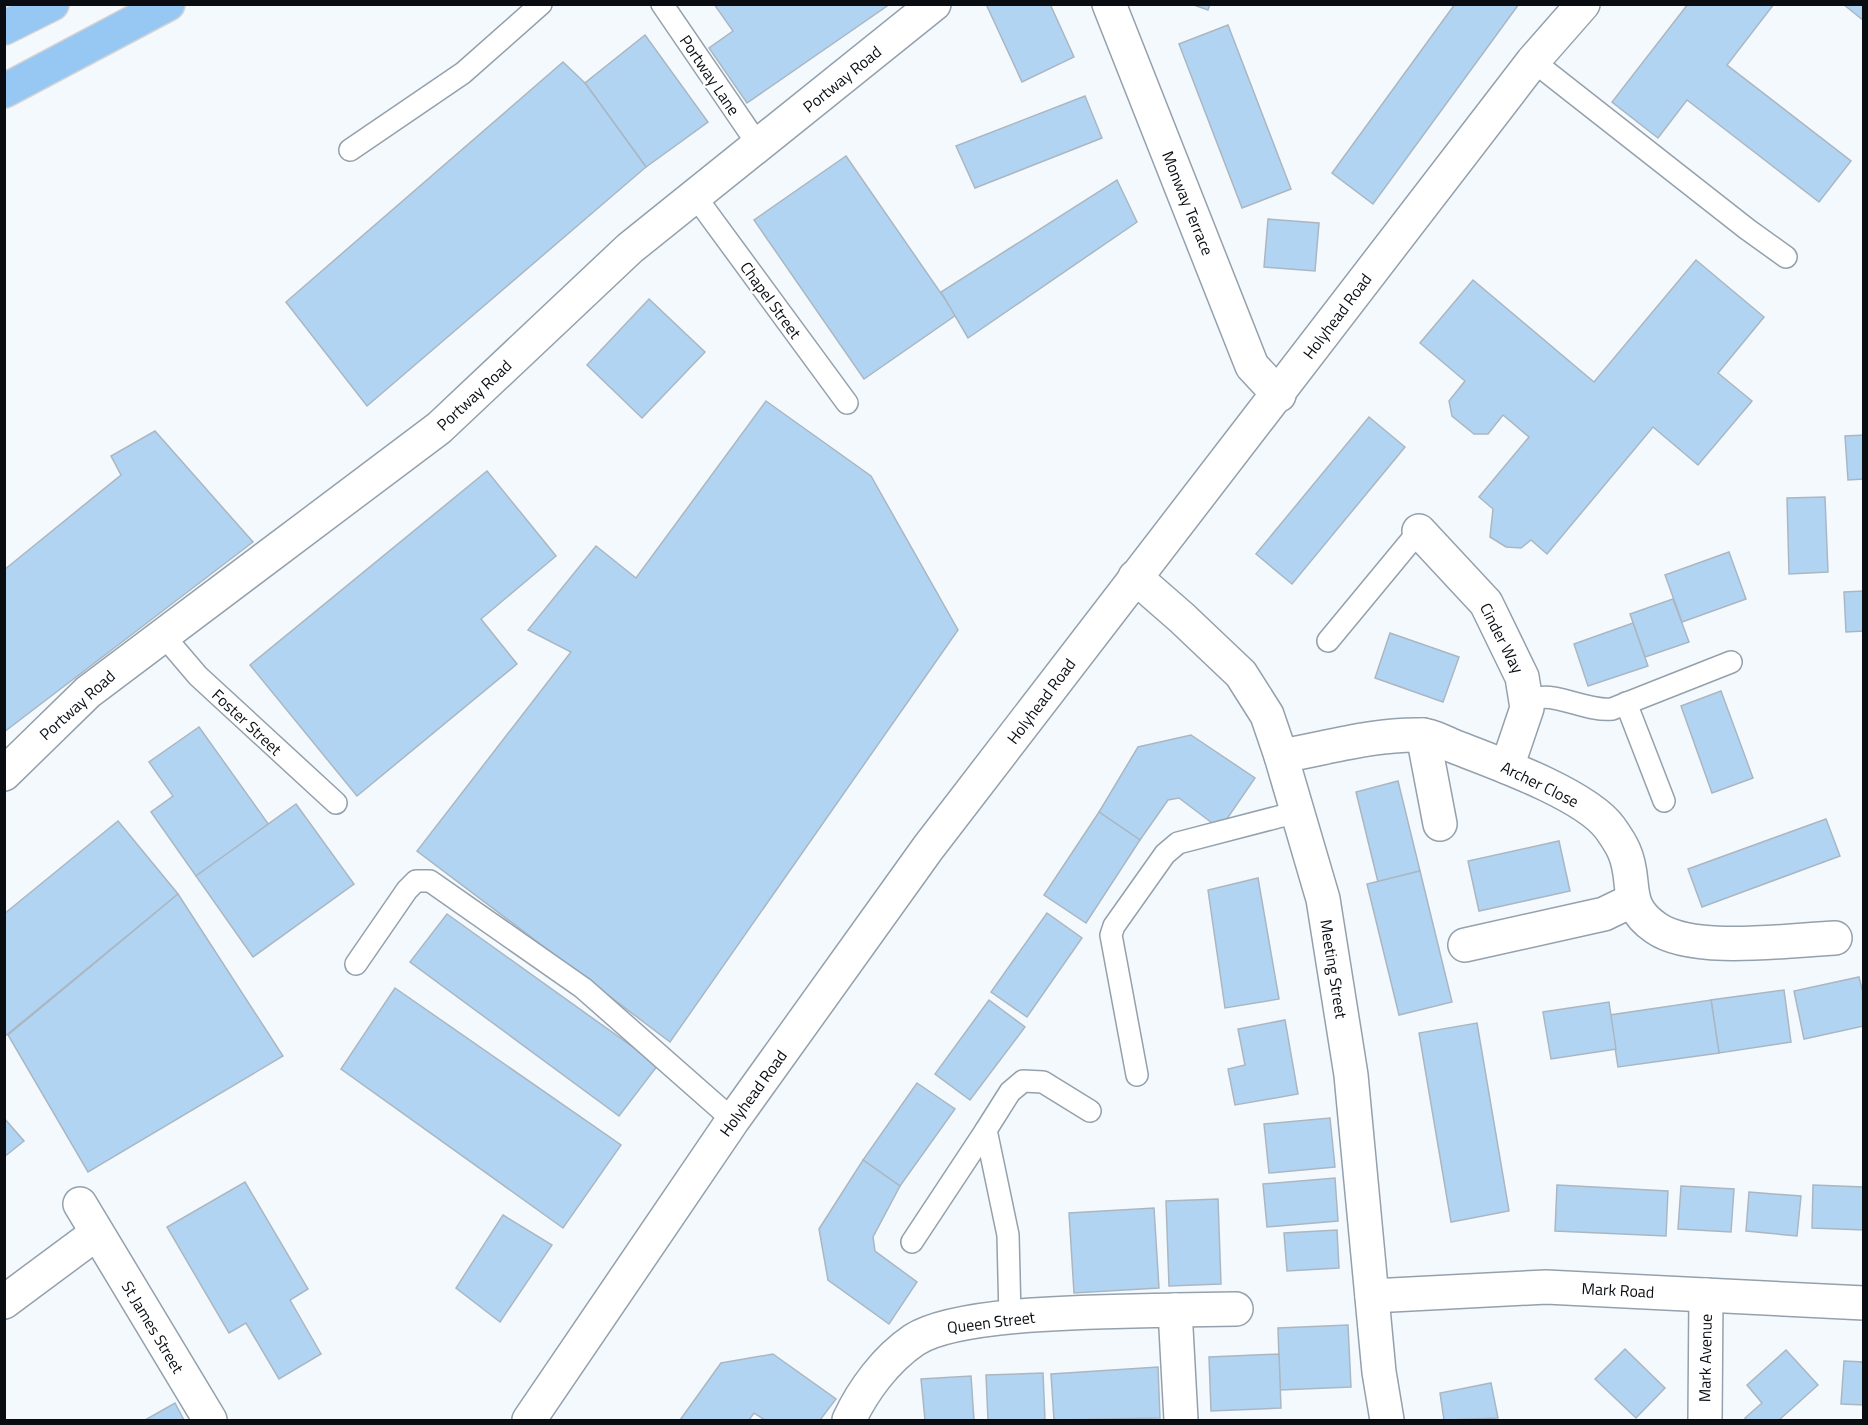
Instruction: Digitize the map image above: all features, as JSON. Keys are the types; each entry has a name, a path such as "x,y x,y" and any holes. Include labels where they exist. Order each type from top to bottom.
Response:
{"highway":[{"path":"4,91 168,4"},
{"path":"4,28 50,5"}],"street":[{"name":"Portway Road","path":"4,774 88,692 439,428 630,248 934,4"},
{"name":"Monway Terrace","path":"1109,4 1252,366 1279,395"},
{"name":"Holyhead Road","path":"528,1420 733,1120 928,848 1135,577 1279,395 1340,310 1533,60 1583,4"},
{"name":"Cinder Way","path":"1419,531 1486,603 1522,677 1527,708 1507,767"},
{"name":"Meeting Street","path":"1135,577 1241,674 1267,715 1281,756 1323,899 1350,1063 1379,1372 1387,1420"},
{"name":"Archer Close","path":"1281,756 1387,736 1423,735 1507,767 1577,801 1608,826 1625,852 1636,909 1657,929 1688,939 1726,944 1835,938"},
{"path":"1423,735 1440,824"},
{"path":"1465,945 1604,914 1633,900"},
{"name":"St James Street","path":"80,1204 210,1420"},
{"path":"4,1302 97,1233"},
{"name":"Mark Road","path":"1372,1296 1546,1287 1863,1303"},
{"name":"Mark Avenue","path":"1705,1420 1706,1295"},
{"name":"Queen Street","path":"849,1420 859,1399 885,1366 915,1340 939,1328 1010,1317 1236,1309"},
{"path":"1175,1310 1181,1420"}],"lane":[{"path":"350,150 463,73 541,4"},
{"name":"Portway Lane","path":"662,4 759,146"},
{"path":"1533,60 1747,229 1786,257"},
{"name":"Chapel Street","path":"695,196 847,403"},
{"path":"1328,640 1419,531"},
{"name":"Foster Street","path":"163,635 198,676 336,803"},
{"path":"1527,708 1538,699 1549,698 1598,711 1626,703 1731,662"},
{"path":"1626,703 1664,801"},
{"path":"1137,1075 1111,935 1114,926 1165,854 1178,843 1297,812"},
{"path":"356,964 407,890 416,881 430,880 583,988 733,1120"},
{"path":"912,1242 1010,1092 1023,1081 1044,1082 1090,1111"},
{"path":"986,1130 1008,1235 1010,1317"}],"building":[{"path":"714,4 890,4 747,103 709,48 733,31"},
{"path":"986,4 1050,4 1074,57 1022,82"},
{"path":"1191,4 1210,4 1208,10"},
{"path":"1455,4 1519,4 1373,204 1332,173"},
{"path":"1688,4 1774,4 1727,65 1851,161 1819,202 1687,100 1658,138 1612,102"},
{"path":"1843,4 1864,4 1864,21"},
{"path":"1228,25 1291,189 1242,208 1179,44"},
{"path":"645,35 708,122 646,167 585,83"},
{"path":"563,62 585,83 646,167 367,406 286,302"},
{"path":"1085,96 1102,138 975,188 956,146"},
{"path":"846,156 956,315 864,379 754,220"},
{"path":"1117,180 1137,222 968,338 941,292"},
{"path":"1268,219 1319,223 1315,271 1264,267"},
{"path":"1696,260 1764,317 1718,373 1752,401 1698,465 1653,427 1547,554 1531,540 1521,548 1506,547 1490,537 1493,509 1479,497 1529,437 1503,415 1488,434 1474,434 1452,416 1449,401 1465,381 1420,343 1473,280 1594,382"},
{"path":"649,299 705,352 642,418 587,365"},
{"path":"766,401 871,476 958,630 670,1042 417,851 571,652 528,630 596,546 636,578"},
{"path":"1369,417 1405,447 1292,584 1256,554"},
{"path":"155,431 253,542 4,732 4,570 121,475 111,456"},
{"path":"1864,435 1864,479 1848,480 1845,436"},
{"path":"487,471 556,556 481,619 517,664 357,796 250,665"},
{"path":"1825,497 1828,572 1789,574 1787,498"},
{"path":"1729,552 1746,599 1682,622 1665,575"},
{"path":"1864,591 1864,631 1846,632 1844,592"},
{"path":"1673,599 1689,642 1645,657 1630,614"},
{"path":"1633,623 1648,666 1588,686 1574,644"},
{"path":"1390,633 1459,657 1443,702 1375,678"},
{"path":"1721,691 1753,778 1712,793 1681,706"},
{"path":"199,727 269,825 196,876 151,812 173,796 149,762"},
{"path":"1191,735 1255,778 1220,829 1179,798 1168,800 1140,840 1099,812 1138,747"},
{"path":"1398,781 1420,871 1378,882 1356,792"},
{"path":"296,804 354,884 253,957 196,876"},
{"path":"1099,812 1140,840 1086,923 1044,895"},
{"path":"1826,819 1840,856 1702,907 1688,869"},
{"path":"118,821 178,894 4,1037 4,914"},
{"path":"1559,841 1570,891 1479,911 1468,861"},
{"path":"1420,871 1452,1002 1399,1015 1367,884"},
{"path":"1258,878 1279,999 1225,1008 1208,890"},
{"path":"178,894 283,1056 88,1172 8,1035"},
{"path":"1047,913 1082,938 1027,1017 991,992"},
{"path":"447,914 658,1065 619,1116 410,962"},
{"path":"1859,977 1864,997 1864,1026 1804,1039 1794,991"},
{"path":"395,988 621,1145 563,1228 341,1069"},
{"path":"1784,990 1791,1042 1719,1053 1711,1000"},
{"path":"989,1000 1025,1027 970,1100 935,1074"},
{"path":"1711,1000 1719,1053 1618,1067 1610,1015"},
{"path":"1609,1002 1616,1049 1551,1059 1543,1012"},
{"path":"1285,1020 1298,1094 1235,1105 1228,1069 1245,1065 1238,1029"},
{"path":"1477,1023 1509,1211 1451,1222 1419,1033"},
{"path":"917,1083 955,1109 900,1186 863,1160"},
{"path":"4,1118 24,1141 4,1157"},
{"path":"1330,1118 1335,1167 1269,1173 1264,1124"},
{"path":"863,1160 900,1186 873,1237 875,1251 917,1282 889,1324 828,1280 819,1229"},
{"path":"1335,1178 1338,1221 1267,1227 1263,1184"},
{"path":"245,1182 308,1289 290,1300 321,1354 279,1379 246,1323 229,1333 167,1227"},
{"path":"1557,1185 1668,1191 1666,1236 1555,1231"},
{"path":"1813,1185 1864,1187 1864,1230 1812,1228"},
{"path":"1681,1186 1734,1189 1731,1232 1678,1229"},
{"path":"1749,1192 1801,1196 1797,1236 1746,1231"},
{"path":"1218,1199 1221,1284 1169,1286 1166,1201"},
{"path":"1154,1208 1159,1288 1074,1293 1069,1213"},
{"path":"503,1215 552,1245 500,1322 456,1288"},
{"path":"1337,1230 1339,1268 1287,1271 1284,1233"},
{"path":"1348,1325 1351,1387 1280,1390 1278,1328"},
{"path":"1625,1349 1665,1388 1636,1418 1595,1379"},
{"path":"1786,1350 1818,1385 1779,1420 1747,1420 1745,1418 1762,1403 1747,1385"},
{"path":"773,1354 836,1399 820,1420 765,1420 754,1413 749,1420 680,1420 721,1363"},
{"path":"1279,1354 1281,1408 1211,1411 1209,1357"},
{"path":"1844,1361 1864,1362 1864,1405 1841,1404"},
{"path":"1158,1367 1160,1418 1054,1420 1051,1374"},
{"path":"1043,1373 1045,1420 988,1420 986,1375"},
{"path":"971,1376 974,1420 925,1420 921,1379"},
{"path":"1491,1383 1498,1418 1444,1420 1440,1393"},
{"path":"175,1403 184,1420 145,1420"}]}
